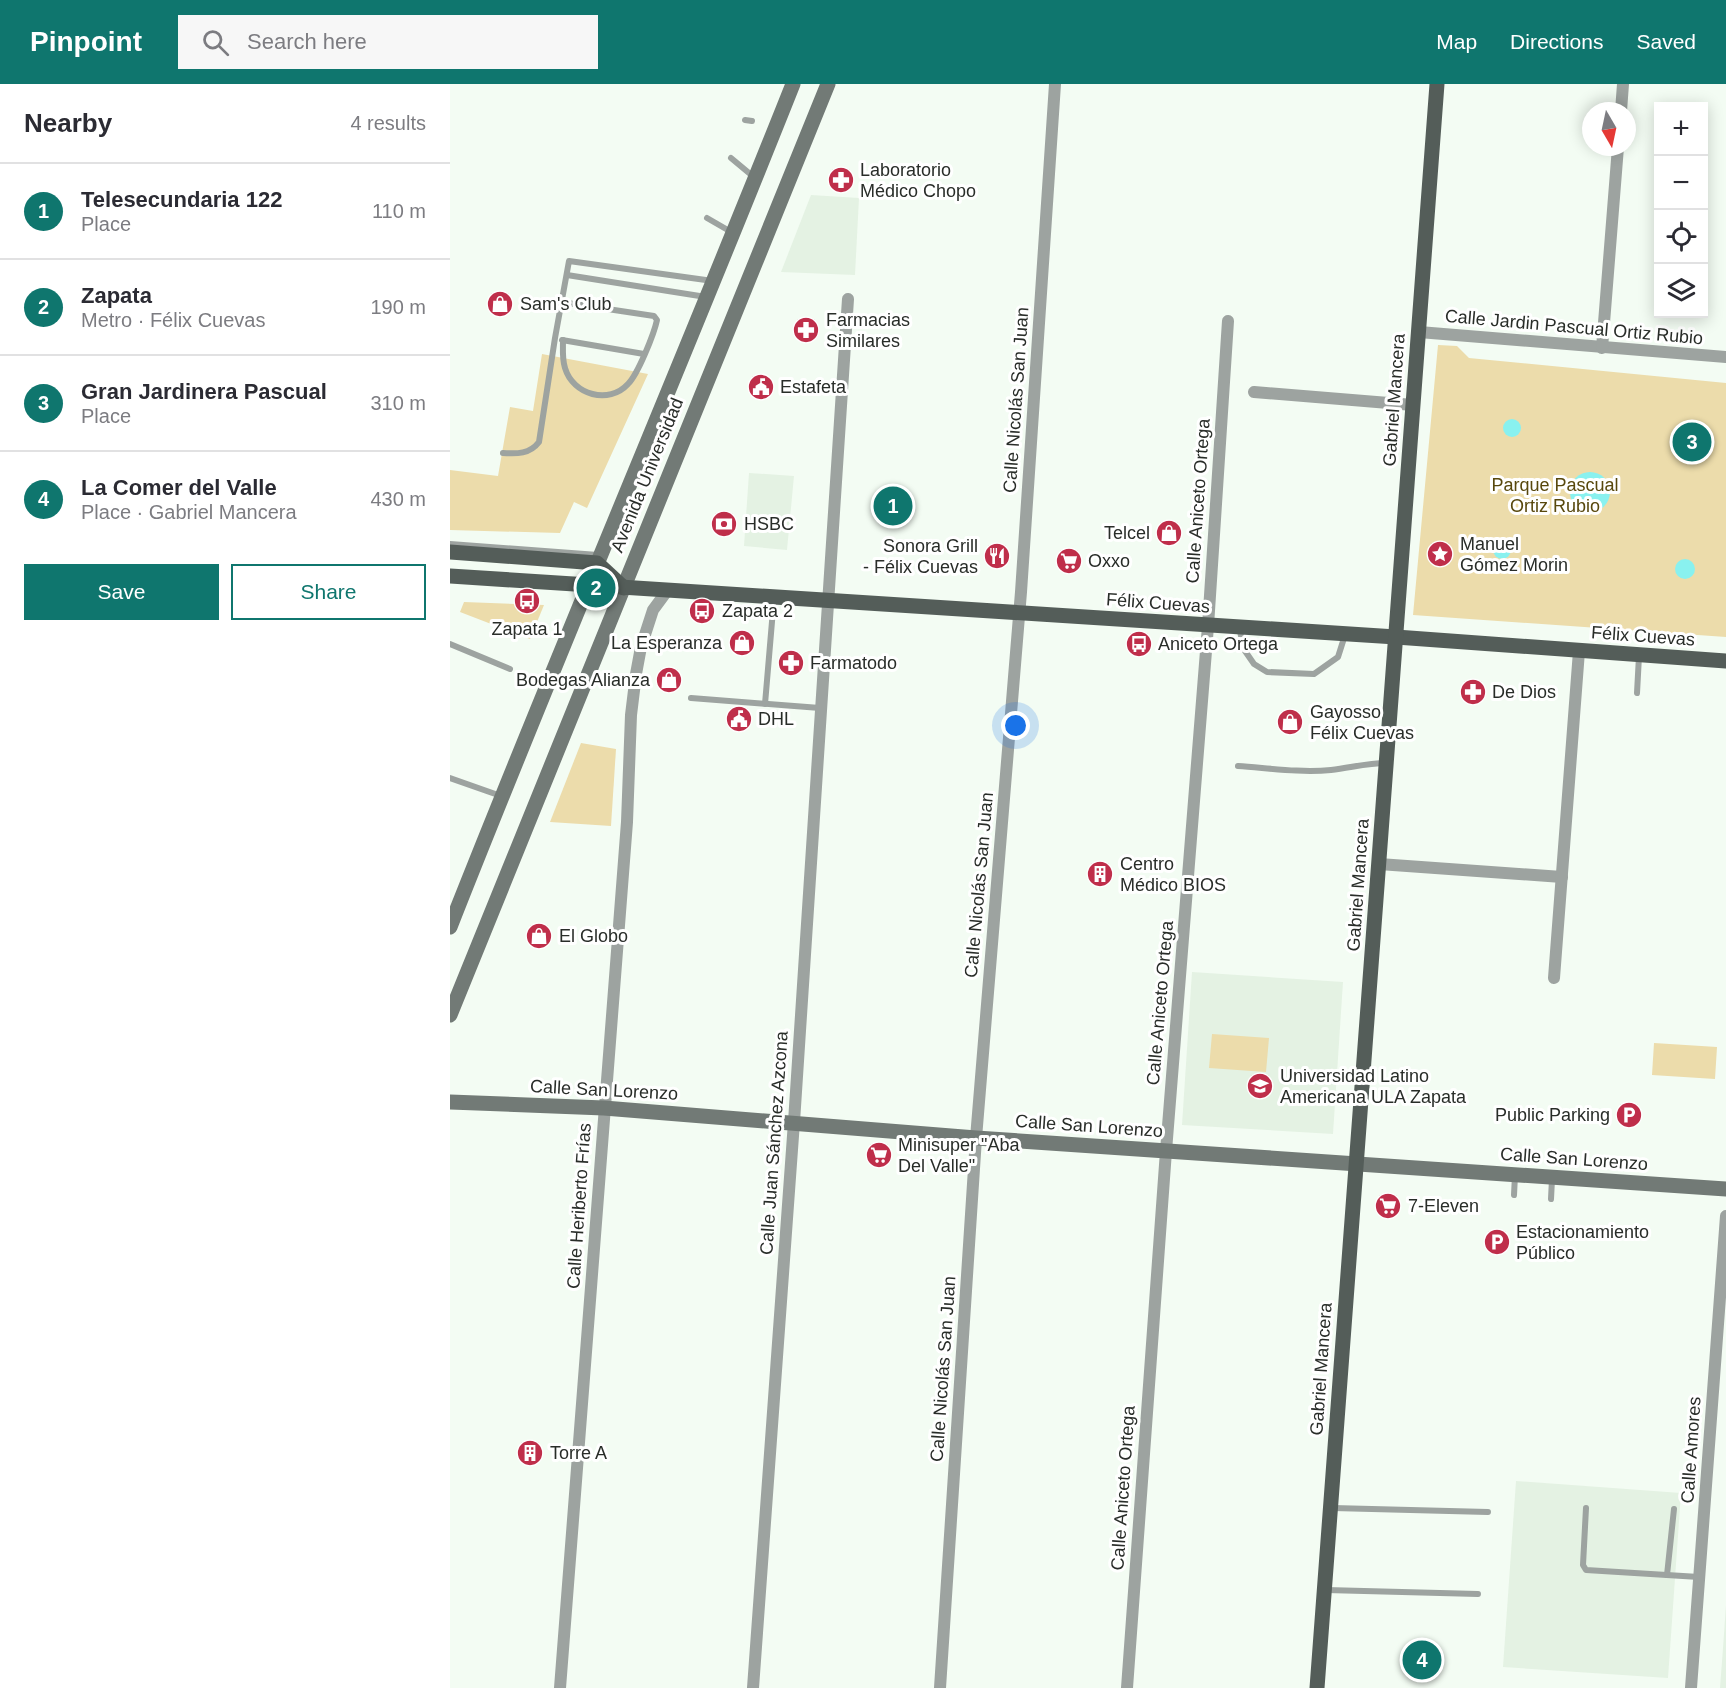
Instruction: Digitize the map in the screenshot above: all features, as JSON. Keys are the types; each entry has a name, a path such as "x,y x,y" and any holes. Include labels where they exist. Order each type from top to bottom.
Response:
{"main road":[{"name":"Avenida Universidad","path":"450,927 793,84"},
{"name":"Avenida Universidad","path":"450,1015 828,84"},
{"name":"Gabriel Mancera","path":"1317,1688 1437,84"},
{"path":"450,552 599,559 624,588"},
{"name":"Félix Cuevas","path":"450,576 1396,637 1726,661"},
{"name":"Calle San Lorenzo","path":"450,1102 604,1108 976,1138 1726,1189"}],"street":[{"name":"Calle Nicolás San Juan","path":"940,1688 976,1138 1020,614 1055,84"},
{"path":"1622,102 1623,84"},
{"path":"1602,348 1617,156"},
{"name":"Calle Juan Sánchez Azcona","path":"753,1688 794,1122 848,299"},
{"name":"Calle Aniceto Ortega","path":"1127,1688 1166,1151 1208,626 1228,321"},
{"name":"Calle Jardin Pascual Ortiz Rubio","path":"1419,332 1726,357"},
{"path":"1254,392 1413,405"},
{"name":"Calle Heriberto Frías","path":"560,1688 627,822 631,715 641,647 653,610 667,591"},
{"path":"1554,978 1579,651"},
{"path":"1379,864 1562,877"},
{"name":"Calle Amores","path":"1691,1688 1726,1216"}],"lane":[{"path":"731,158 755,179"},
{"path":"707,218 734,233"},
{"path":"502,453 519,454 528,451 539,442 569,261 714,281"},
{"path":"567,275 707,297"},
{"path":"561,302 654,316 657,320 634,377 623,389 606,395 594,395 576,386 567,374 563,362 563,340"},
{"path":"555,338 644,354"},
{"path":"450,543 599,559"},
{"path":"765,704 774,598"},
{"path":"1239,628 1245,651 1254,664 1267,672 1314,674 1327,667 1338,657 1345,634"},
{"path":"450,644 510,669"},
{"path":"1637,693 1639,655"},
{"path":"691,699 820,708"},
{"path":"1238,765 1315,771 1365,763 1387,763"},
{"path":"450,778 502,796"},
{"path":"1514,1195 1515,1175"},
{"path":"1551,1199 1552,1178"},
{"path":"1331,1508 1488,1512"},
{"path":"1586,1508 1583,1565 1586,1570 1700,1577"},
{"path":"1667,1575 1674,1509"},
{"path":"1325,1590 1478,1594"}],"shaded area":[{"path":"811,195 859,198 855,275 781,272"},
{"path":"749,473 794,476 787,550 744,546"},
{"name":"Universidad Latino Americana ULA Zapata","path":"1192,972 1343,982 1333,1134 1182,1125"},
{"path":"1516,1481 1681,1493 1668,1678 1503,1667"},
{"path":"1726,1605 1726,1688 1720,1688 1723,1648"}],"green space":[{"name":"Parque Pascual Ortiz Rubio","path":"1438,345 1457,346 1469,358 1726,383 1726,637 1413,615"},
{"path":"542,354 648,374 587,508 574,502 560,533 450,530 450,470 498,476 510,407 533,411"},
{"path":"464,602 544,605 530,639 460,612"},
{"path":"581,743 616,749 611,826 550,822"},
{"path":"1212,1034 1269,1038 1266,1072 1209,1068"},
{"path":"1654,1043 1717,1047 1715,1079 1652,1075"}],"water":[{"path":"1512,419 1518,422 1521,428 1518,434 1512,437 1506,434 1503,428 1506,422"},
{"path":"1590,472 1598,473 1604,478 1609,484 1609,500 1604,506 1598,511 1590,512 1582,511 1576,506 1571,500 1570,492 1571,484 1576,478 1582,473"},
{"path":"1502,541 1508,544 1511,550 1508,556 1502,559 1496,556 1493,550 1496,544"},
{"path":"1685,559 1692,562 1695,569 1692,576 1685,579 1678,576 1675,569 1678,562"}],"place":[{"name":"Laboratorio Médico Chopo","path":"841,180"},
{"name":"Sam's Club","path":"500,304"},
{"name":"Farmacias Similares","path":"806,330"},
{"name":"Estafeta","path":"761,387"},
{"name":"Gran Jardinera Pascual","path":"1692,442"},
{"name":"Telesecundaria 122","path":"893,506"},
{"name":"HSBC","path":"724,524"},
{"name":"Telcel","path":"1169,533"},
{"name":"Manuel Gómez Morin","path":"1440,554"},
{"name":"Sonora Grill - Félix Cuevas","path":"997,556"},
{"name":"Oxxo","path":"1069,561"},
{"name":"Zapata","path":"596,588"},
{"name":"Zapata 1","path":"527,601"},
{"name":"Zapata 2","path":"702,611"},
{"name":"La Esperanza","path":"742,643"},
{"name":"Aniceto Ortega","path":"1139,644"},
{"name":"Farmatodo","path":"791,663"},
{"name":"Bodegas Alianza","path":"669,680"},
{"name":"De Dios","path":"1473,692"},
{"name":"DHL","path":"739,719"},
{"name":"Gayosso Félix Cuevas","path":"1290,722"},
{"name":"Centro Médico BIOS","path":"1100,874"},
{"name":"El Globo","path":"539,936"},
{"name":"Universidad Latino Americana ULA Zapata","path":"1260,1086"},
{"name":"Public Parking","path":"1629,1115"},
{"name":"Minisuper \"Aba Del Valle\"","path":"879,1155"},
{"name":"7-Eleven","path":"1388,1206"},
{"name":"Estacionamiento Público","path":"1497,1242"},
{"name":"Torre A","path":"530,1453"},
{"name":"La Comer del Valle","path":"1422,1660"}]}
